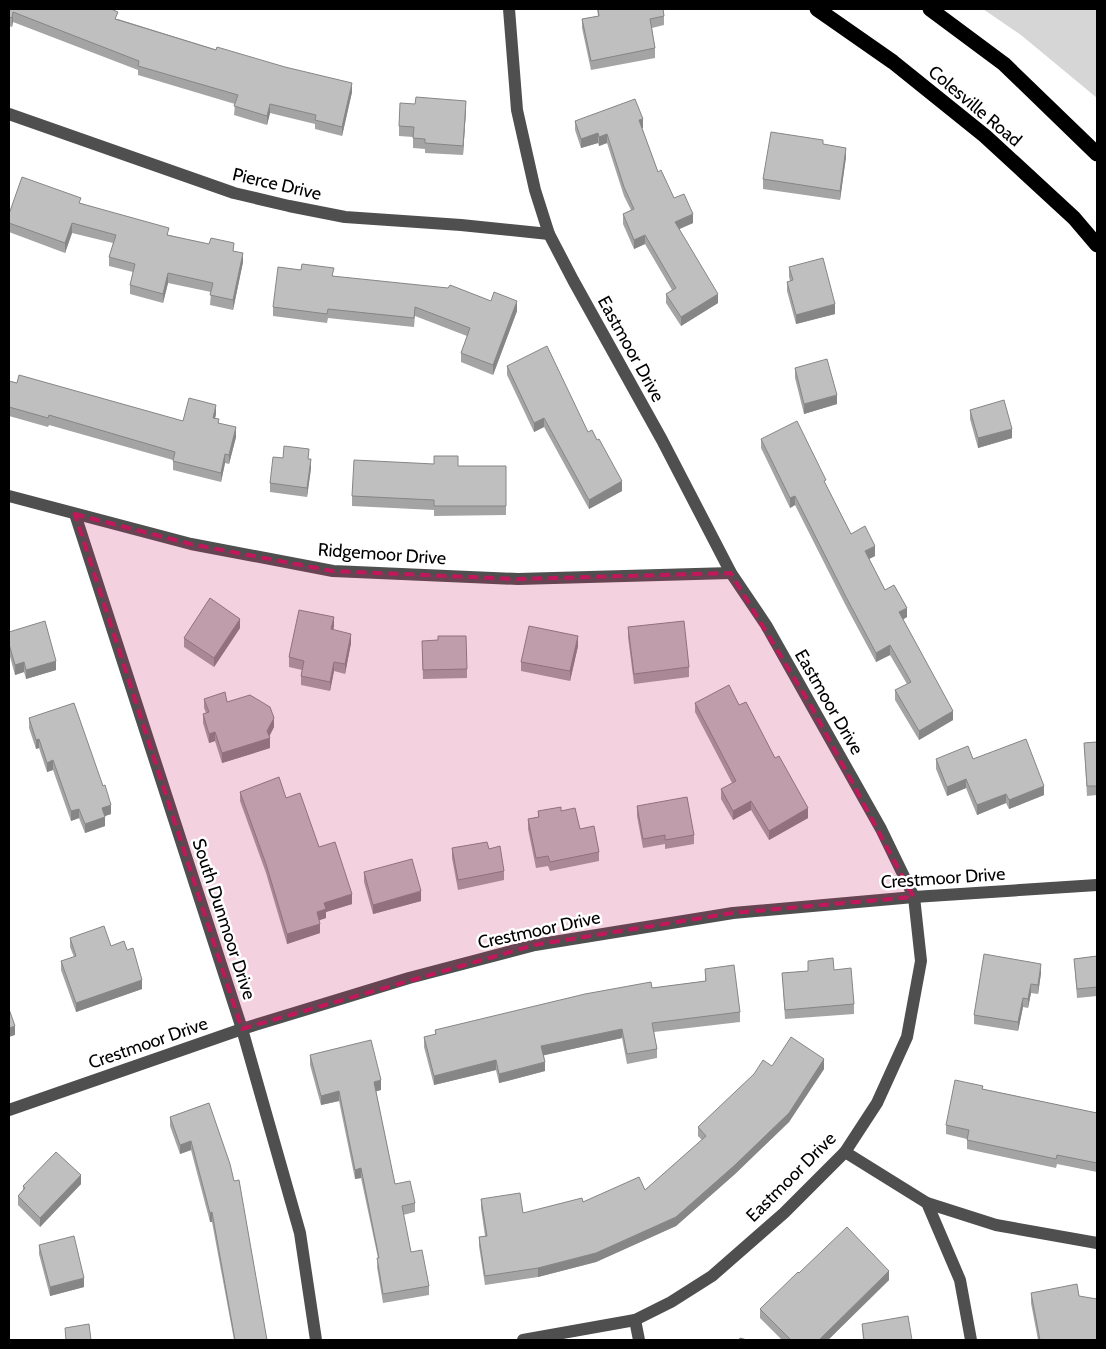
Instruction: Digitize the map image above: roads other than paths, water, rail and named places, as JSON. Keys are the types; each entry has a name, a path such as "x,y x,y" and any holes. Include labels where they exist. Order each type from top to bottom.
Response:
{"highway":[{"name":"Colesville Road","path":"817,9 893,62 985,136 1074,218 1097,245"},
{"path":"930,9 1004,64 1097,154"}],"street":[{"name":"Eastmoor Drive","path":"509,9 517,110 535,190 549,234 662,440 731,573 766,625 881,829 914,897 921,961 907,1037 877,1103 845,1152 784,1213 712,1276 672,1302 635,1320 523,1340"},
{"name":"Pierce Drive","path":"9,114 234,193 289,206 345,217 462,225 549,234"},
{"name":"Ridgemoor Drive","path":"9,496 191,544 334,571 518,579 731,573"},
{"name":"South Dunmoor Drive","path":"75,514 242,1029 300,1233 316,1340"},
{"name":"Crestmoor Drive","path":"9,1110 242,1029 409,978 535,945 733,913 914,897 1097,886"},
{"path":"845,1152 927,1203 996,1226 1097,1242"},
{"path":"927,1203 960,1280 971,1340"},
{"path":"635,1320 639,1340"}]}
